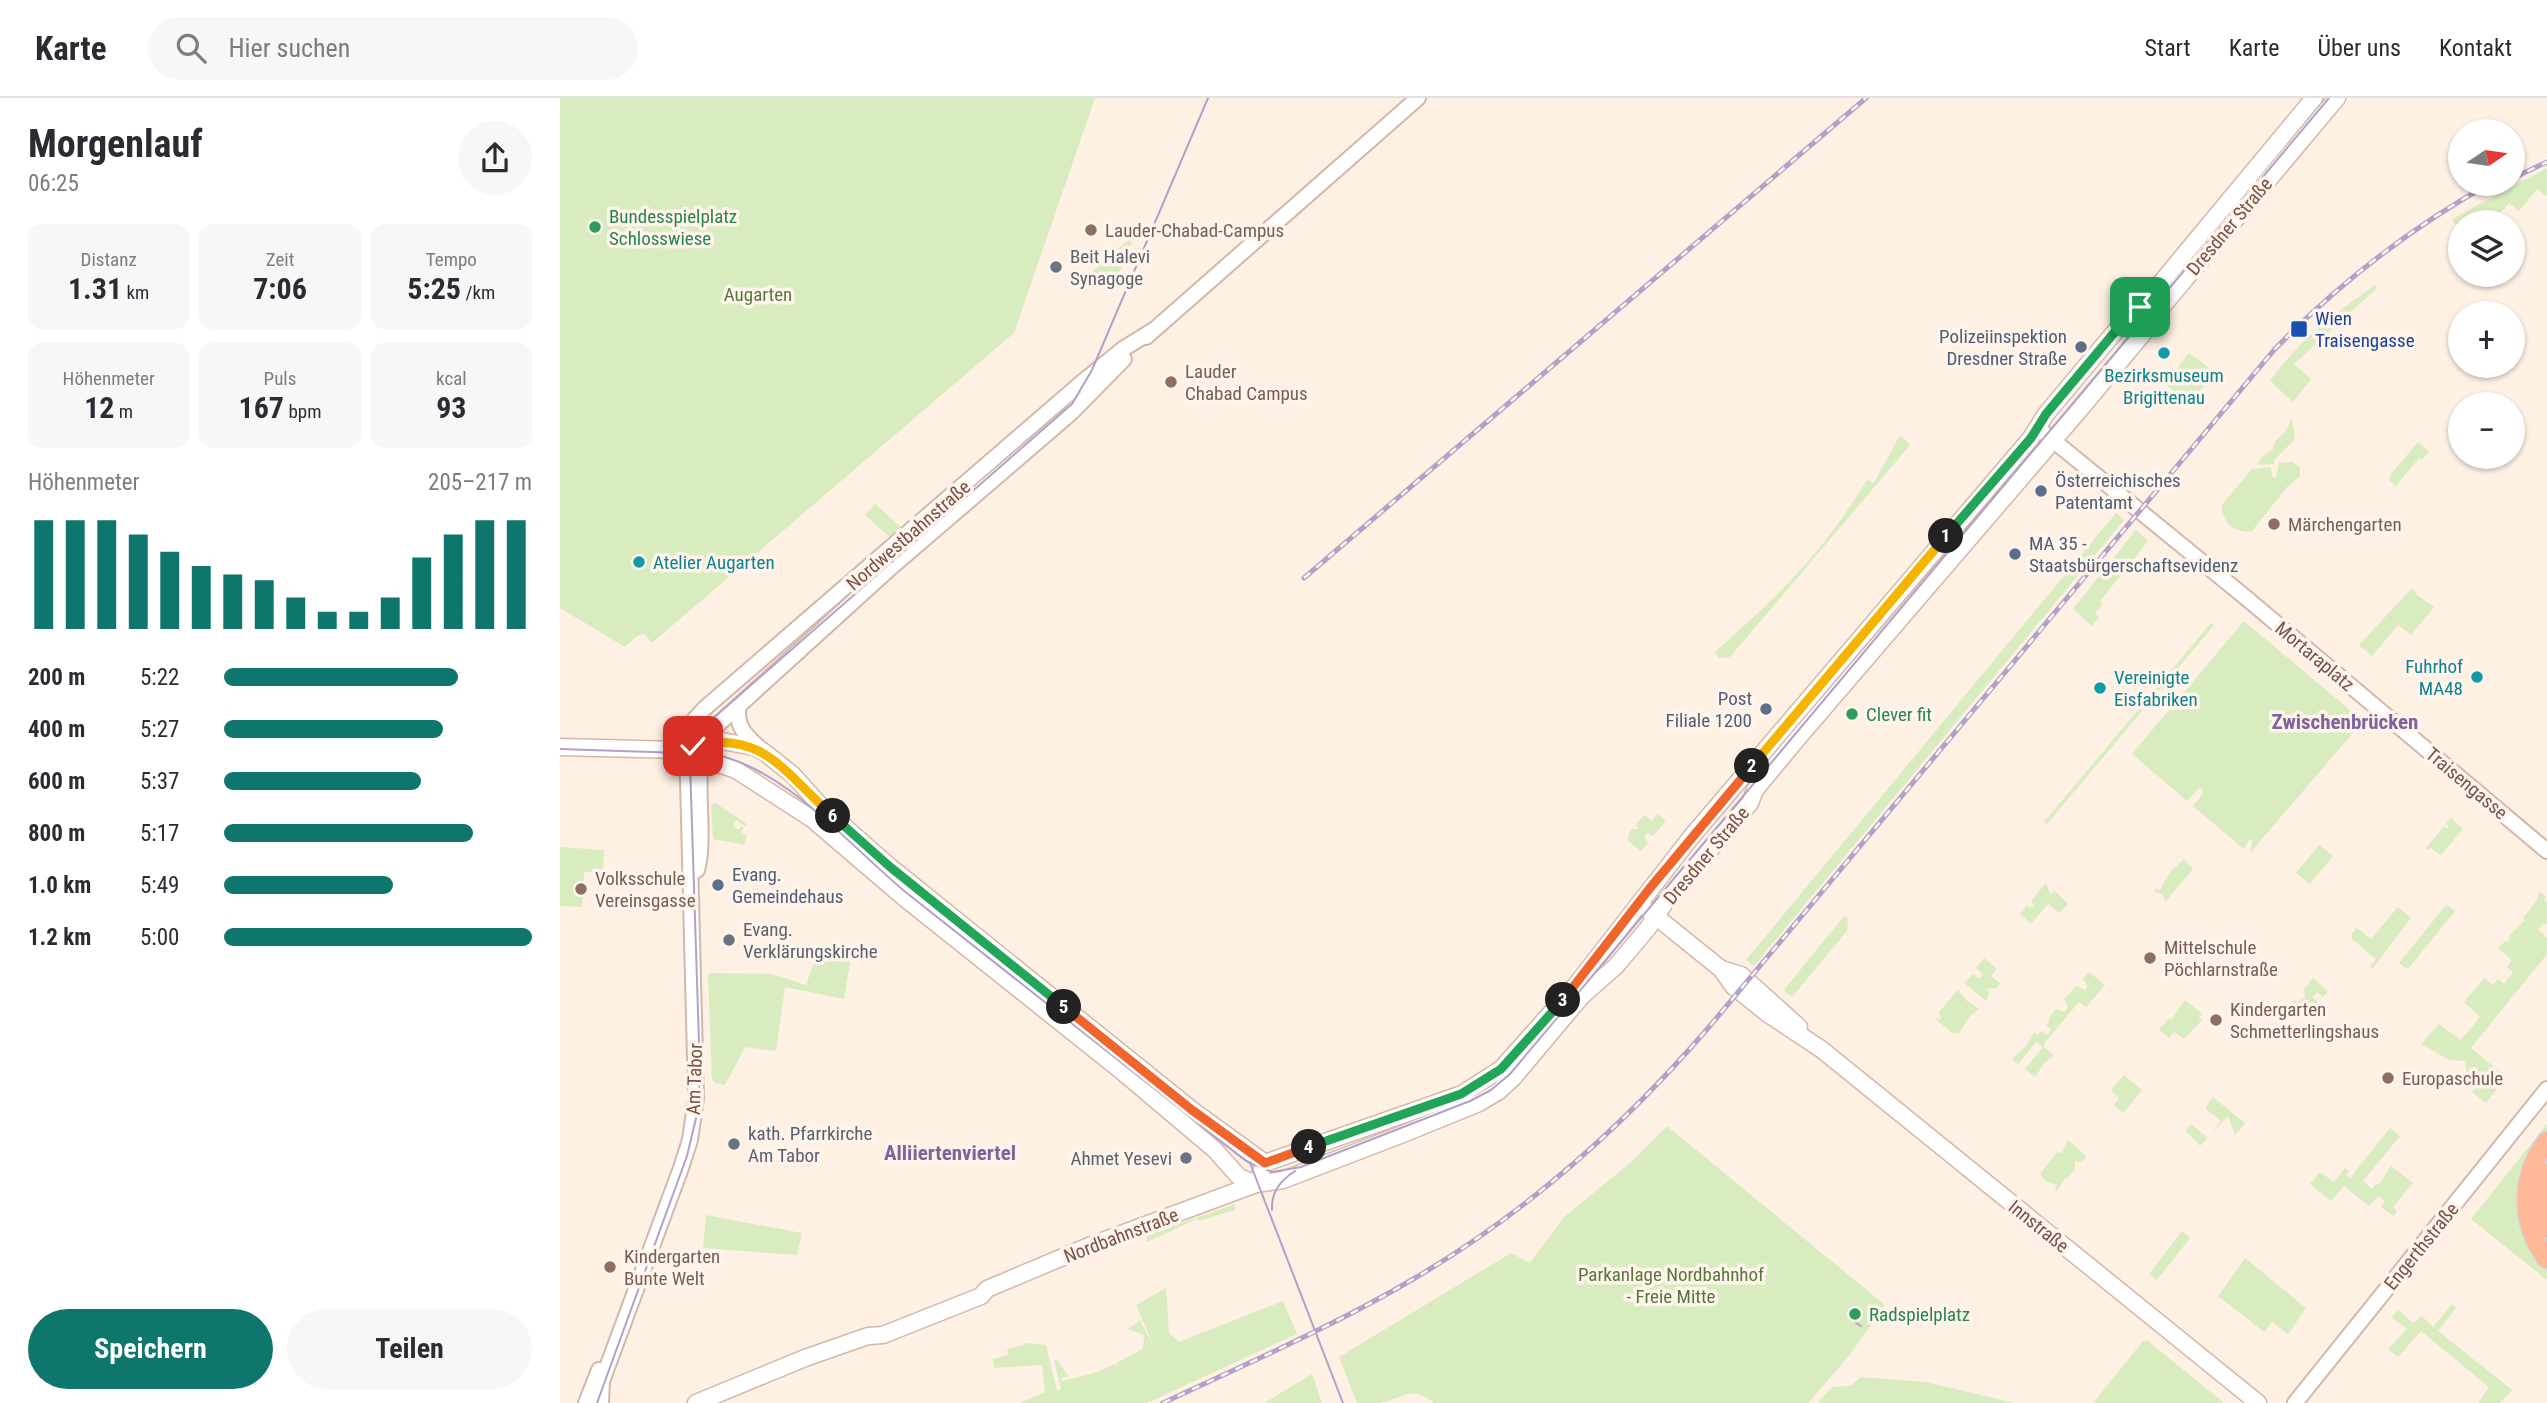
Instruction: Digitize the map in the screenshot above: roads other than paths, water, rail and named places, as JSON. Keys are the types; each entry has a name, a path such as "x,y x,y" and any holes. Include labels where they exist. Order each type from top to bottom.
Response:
{"highway":[{"path":"2547,1141 2532,1167 2526,1200 2531,1231 2547,1259"},
{"path":"2547,1172 2542,1200 2547,1228"}],"main road":[{"name":"Dresdner Straße","path":"1494,1084 1509,1061 1576,985 1692,836 2038,428 2046,414 2115,331 2144,303 2314,98"},
{"name":"Dresdner Straße","path":"1494,1084 1513,1078 1581,996 1616,966 1656,918 1666,901 1750,803 1755,790 1793,744 2054,440 2337,98"},
{"path":"560,747 678,750 726,742 764,752 793,775 819,804 889,866 1192,1110 1265,1163"},
{"path":"678,750 702,761 736,770 812,820 902,896 1119,1069 1215,1150 1239,1177 1256,1184 1265,1163 1494,1084"},
{"name":"Innstraße","path":"1640,902 1656,918 1721,969 1732,986 1821,1049 2258,1403"},
{"name":"Nordbahnstraße","path":"696,1403 784,1366 868,1336 901,1318 978,1288 987,1289 1066,1255 1256,1184 1283,1180 1403,1134 1479,1103 1494,1084"}],"street":[{"name":"Nordwestbahnstraße","path":"704,744 712,730 877,580 1071,413 1152,331 1418,98"},
{"name":"Nordwestbahnstraße","path":"678,750 683,732 705,708 1080,384 1123,349 1152,331"},
{"path":"2038,428 2054,440"},
{"name":"Mortaraplatz","path":"2054,440 2386,715"},
{"path":"739,706 737,715 741,727 764,752"},
{"name":"Traisengasse","path":"2386,715 2547,851"},
{"path":"702,761 704,744"},
{"name":"Am Tabor","path":"601,1403 602,1381 690,1140 696,1098 688,779 686,763 678,750"},
{"name":"Am Tabor","path":"692,886 701,848 702,761"},
{"name":"Engerthstraße","path":"2295,1403 2547,1089"},
{"name":"Am Tabor","path":"586,1403 623,1308 645,1263"}],"tram line":[{"path":"597,1403 687,1156 698,1110 700,1074 690,763 695,740 710,721 1072,404 1092,370 1208,98"},
{"path":"560,749 712,754 740,762 766,775 816,812 908,894 1246,1161 1272,1172 1301,1167 1470,1101 1491,1090 1510,1074 2329,98"},
{"path":"1250,1163 1343,1403"},
{"path":"1272,1210 1273,1198 1278,1188 1295,1171"},
{"path":"1856,1323 1861,1326"}],"railway":[{"path":"1304,578 1866,98"},
{"path":"2525,172 2547,162"},
{"path":"1163,1403 1322,1328 1415,1278 1535,1196 1608,1133 1677,1064 1709,1027 2274,350 2349,280 2403,239 2468,196"}],"place":[{"name":"Bundesspielplatz Schlosswiese","path":"595,227"},
{"name":"Lauder-Chabad-Campus","path":"1091,230"},
{"name":"Beit Halevi Synagoge","path":"1056,267"},
{"name":"Wien Traisengasse","path":"2299,329"},
{"name":"Polizeiinspektion Dresdner Straße","path":"2081,347"},
{"name":"Bezirksmuseum Brigittenau","path":"2164,353"},
{"name":"Lauder Chabad Campus","path":"1171,382"},
{"name":"Österreichisches Patentamt","path":"2041,491"},
{"name":"Märchengarten","path":"2274,524"},
{"name":"MA 35 - Staatsbürgerschaftsevidenz","path":"2015,554"},
{"name":"Atelier Augarten","path":"639,562"},
{"name":"Fuhrhof MA48","path":"2477,677"},
{"name":"Vereinigte Eisfabriken","path":"2100,688"},
{"name":"Post Filiale 1200","path":"1766,709"},
{"name":"Clever fit","path":"1852,714"},
{"name":"Evang. Gemeindehaus","path":"718,885"},
{"name":"Volksschule Vereinsgasse","path":"581,889"},
{"name":"Evang. Verklärungskirche","path":"729,940"},
{"name":"Mittelschule Pöchlarnstraße","path":"2150,958"},
{"name":"Kindergarten Schmetterlingshaus","path":"2216,1020"},
{"name":"Europaschule","path":"2388,1078"},
{"name":"kath. Pfarrkirche Am Tabor","path":"734,1144"},
{"name":"Ahmet Yesevi","path":"1186,1158"},
{"name":"Kindergarten Bunte Welt","path":"610,1267"},
{"name":"Radspielplatz","path":"1855,1314"}],"district":[{"name":"Zwischenbrücken","path":"2345,722"},
{"name":"Alliiertenviertel","path":"950,1153"}],"park label":[{"name":"Augarten","path":"758,294"},
{"name":"Parkanlage Nordbahnhof - Freie Mitte","path":"1671,1285"}]}
